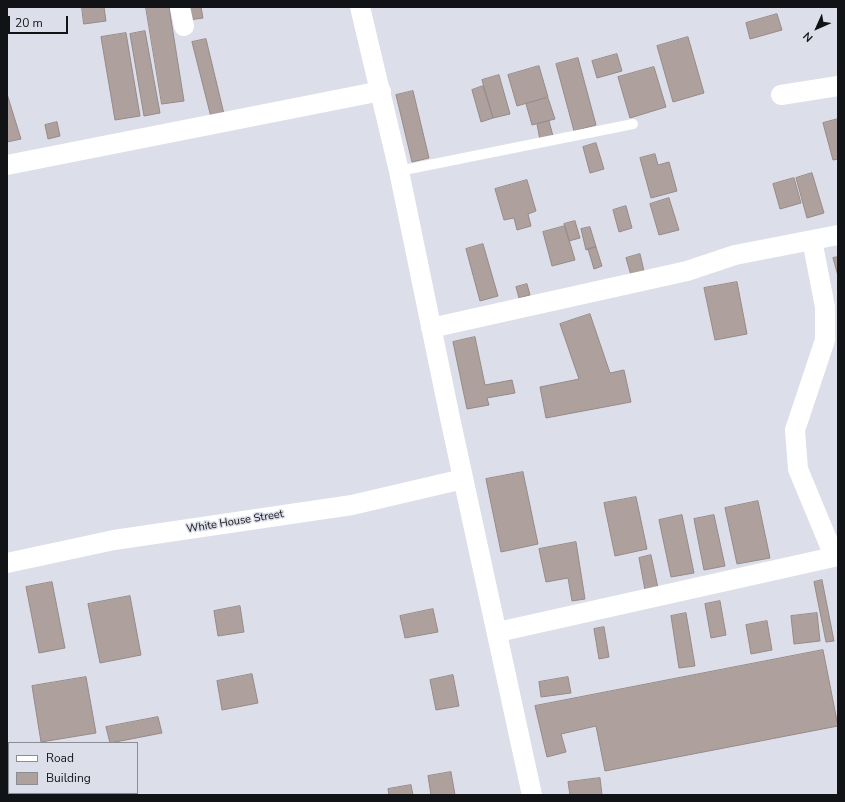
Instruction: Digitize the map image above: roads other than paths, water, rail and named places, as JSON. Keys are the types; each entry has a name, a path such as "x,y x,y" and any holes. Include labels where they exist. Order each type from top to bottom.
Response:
{"street":[{"path":"360,7 399,171 463,479 498,632 532,795"},
{"path":"781,95 838,86"},
{"path":"7,165 381,91"},
{"path":"431,328 687,271 735,255 838,235"},
{"path":"498,632 836,556 798,469 795,430 825,340 825,307 812,240"},
{"name":"White House Street","path":"7,563 114,540 352,504 463,479"}],"lane":[{"path":"399,171 633,124"}]}
